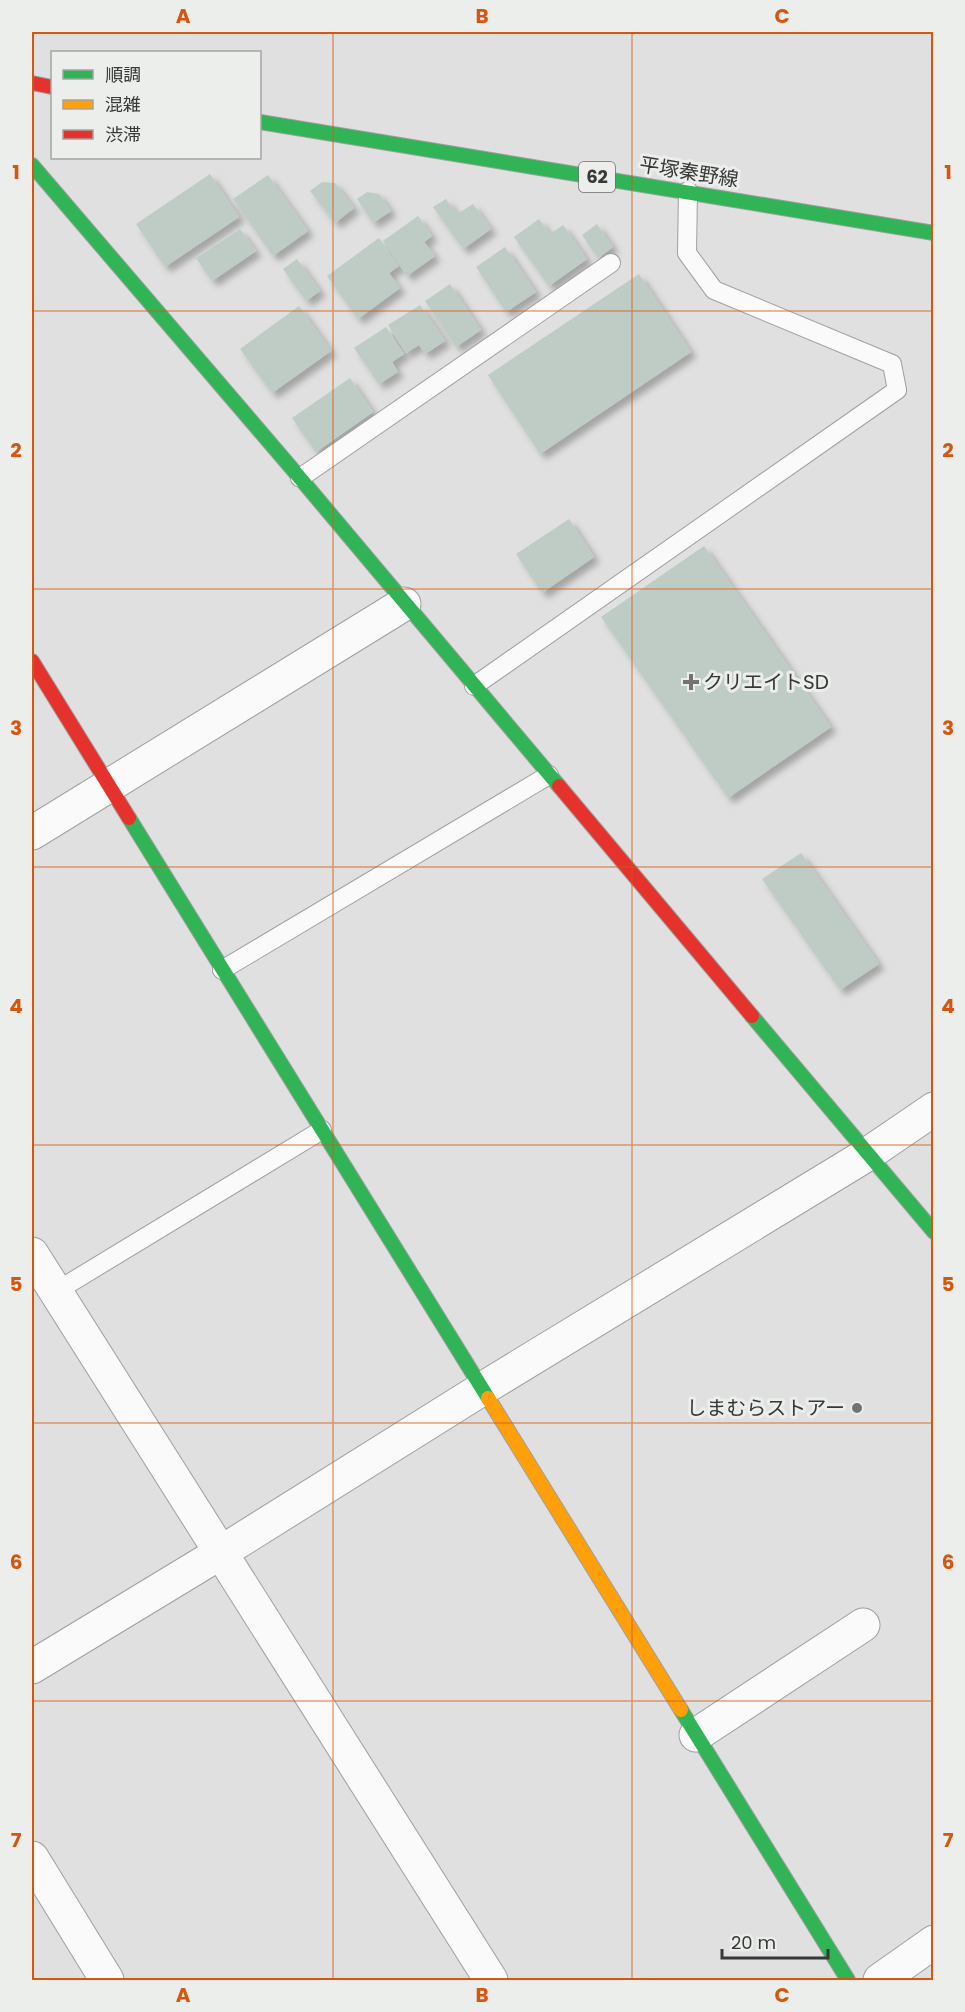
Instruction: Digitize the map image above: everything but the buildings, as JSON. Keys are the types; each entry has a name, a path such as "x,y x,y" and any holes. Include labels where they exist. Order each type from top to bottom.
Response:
{"street":[{"path":"32,83 51,87"},
{"name":"平塚秦野線","path":"261,122 933,233"},
{"path":"32,165 300,478 933,1232"},
{"path":"32,833 404,604"},
{"path":"32,661 848,1980"},
{"path":"32,1667 868,1154 933,1109"},
{"path":"32,1254 491,1980"},
{"path":"696,1735 863,1625"},
{"path":"32,1858 107,1980"},
{"path":"880,1980 933,1942"}],"lane":[{"path":"474,686 897,390 892,363 714,290 687,253 688,191"},
{"path":"300,478 611,263"},
{"path":"222,970 549,775"},
{"path":"55,1292 322,1130"}],"traffic: fast":[{"path":"261,122 934,233"},
{"path":"32,165 300,478 559,786"},
{"path":"129,818 488,1398"},
{"path":"752,1016 934,1232"},
{"path":"681,1710 848,1980"}],"traffic: slow":[{"path":"488,1398 681,1710"}],"traffic: jam":[{"path":"32,83 51,87"},
{"path":"32,661 129,818"},
{"path":"559,786 752,1016"}],"place":[{"name":"クリエイトSD","path":"691,682"},
{"name":"しまむらストアー","path":"857,1408"}]}
